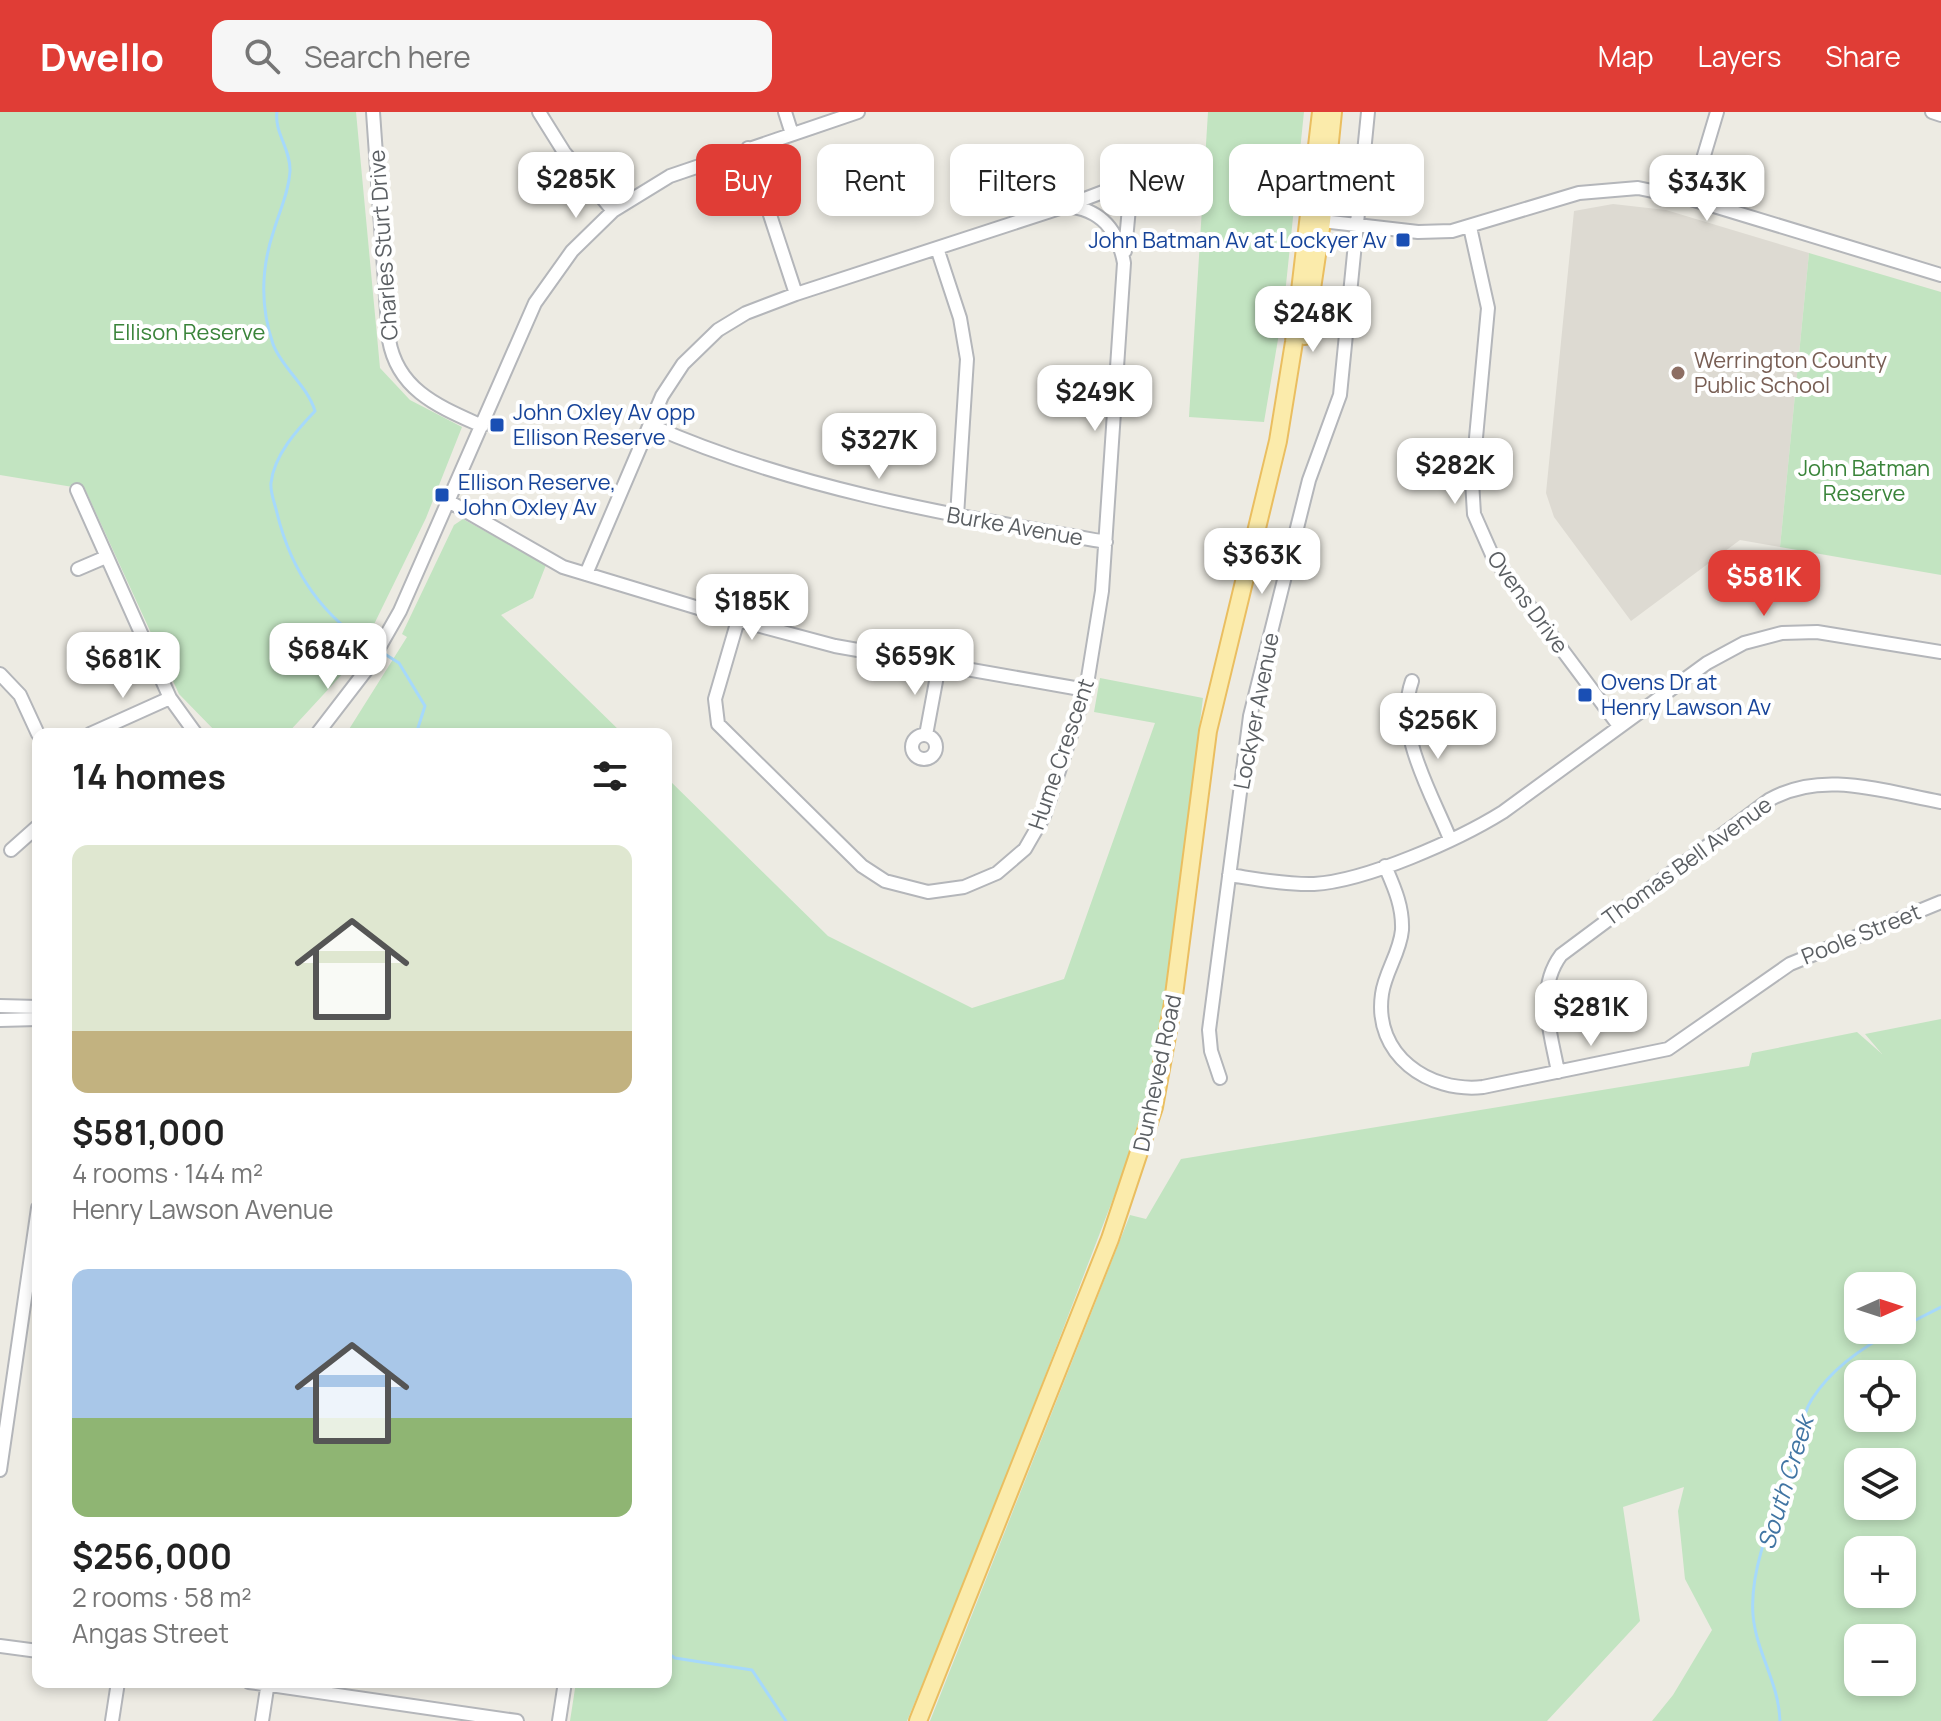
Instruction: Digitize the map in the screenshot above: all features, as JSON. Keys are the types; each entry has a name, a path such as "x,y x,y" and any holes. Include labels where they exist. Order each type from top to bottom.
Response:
{"main road":[{"name":"Dunheved Road","path":"1318,144 1321,112"},
{"name":"Dunheved Road","path":"1278,441 1287,420 1300,362 1322,221 1333,112"},
{"name":"Dunheved Road","path":"918,1721 1144,1144 1168,1040 1208,731 1278,441 1310,216"},
{"path":"1306,250 1322,221 1320,216"}],"street":[{"name":"Charles Sturt Drive","path":"373,112 389,340 394,360 406,381 425,399 482,426"},
{"path":"539,112 564,152 613,211"},
{"path":"785,112 792,134"},
{"path":"761,144 858,112"},
{"name":"Lockyer Avenue","path":"1220,1078 1211,1051 1209,1030 1250,716 1309,480 1340,395 1368,112"},
{"path":"1691,199 1717,112"},
{"path":"1932,112 1941,115"},
{"path":"322,728 367,669 389,632 541,294 572,251 613,211 670,176 696,167"},
{"name":"Hume Crescent","path":"738,620 715,699 718,724 862,866 885,881 910,889 937,892 973,884 1004,868 1025,849 1044,816 1086,690 1102,591 1130,197 1126,188 1116,187 1084,199"},
{"path":"1322,221 1430,233 1470,227 1594,189 1638,188 1691,199 1941,275"},
{"name":"Hume Crescent","path":"1084,210 1109,225 1118,241 1124,263"},
{"path":"770,216 796,294"},
{"name":"Hume Crescent","path":"586,574 669,384 707,340 746,313 796,294 1035,216"},
{"name":"Ovens Drive","path":"1470,227 1488,308 1472,481 1474,514 1493,557 1619,726"},
{"path":"937,248 960,318 967,359 957,516"},
{"name":"Burke Avenue","path":"650,425 709,451 879,500 1106,542"},
{"path":"77,490 170,698 192,728"},
{"path":"450,502 563,567 738,620 824,644 1086,690"},
{"path":"78,569 106,557"},
{"path":"1229,875 1315,884 1348,879 1450,839 1503,812 1721,654 1772,635 1826,632 1941,652"},
{"path":"926,735 939,665"},
{"path":"0,674 20,695 35,728"},
{"path":"1412,681 1406,705 1410,735 1450,839"},
{"path":"103,728 170,698"},
{"name":"Thomas Bell Avenue","path":"1558,1072 1546,998 1548,979 1561,955 1769,800 1791,789 1822,783 1941,802"},
{"path":"11,850 32,831"},
{"name":"Poole Street","path":"1385,866 1399,901 1402,928 1398,950 1384,985 1381,1011 1388,1039 1400,1058 1430,1081 1456,1088 1558,1072 1668,1049 1790,964 1941,902"},
{"path":"0,1006 32,1007"},
{"path":"0,1020 32,1019"},
{"path":"0,1470 32,1249"},
{"path":"0,1646 32,1650"},
{"path":"112,1721 117,1688"},
{"path":"262,1721 266,1688"},
{"path":"300,1688 517,1721"},
{"path":"559,1721 564,1688"}],"shaded area":[{"name":"Werrington County Public School","path":"1613,204 1666,210 1809,253 1780,547 1740,540 1631,621 1554,517 1546,493 1574,211"}],"green space":[{"name":"Ellison Reserve","path":"0,112 356,112 380,368 410,400 462,427 426,518 358,657 293,728 212,728 179,694 85,489 0,475"},
{"path":"1208,112 1304,112 1301,144 1229,144 1229,216 1293,216 1284,304 1264,422 1189,417 1202,216 1213,216 1213,144 1206,144"},
{"name":"John Batman Reserve","path":"1809,253 1941,292 1941,575 1780,547"},
{"path":"463,519 546,565 533,598 501,615 617,728 350,728 407,637 402,634 454,525"},
{"path":"1100,678 1203,698 1162,1028 1136,1139 979,1548 907,1721 570,1721 575,1688 672,1688 672,783 828,936 972,1008 1064,979 1155,723 1094,712"},
{"path":"1941,1019 1941,1721 1652,1721 1673,1695 1712,1630 1685,1579 1678,1511 1684,1487 1623,1507 1640,1621 1547,1721 930,1721 1130,1215 1146,1219 1181,1159 1749,1066 1752,1053 1857,1032 1882,1054 1865,1034"}],"waterway":[{"path":"277,112 290,171 267,258 264,301 273,344 315,411 281,453 273,473 272,494 291,554 311,591 339,622 374,648"},
{"path":"380,651 399,663 425,706 418,728"},
{"name":"South Creek","path":"1916,1320 1941,1307"},
{"name":"South Creek","path":"1780,1721 1776,1694 1758,1642 1753,1615 1760,1554 1796,1457 1805,1413 1812,1399 1829,1377 1871,1344"},
{"path":"672,1656 752,1670 786,1721"}],"place":[{"name":"John Batman Av at Lockyer Av","path":"1403,240"},
{"name":"Werrington County Public School","path":"1678,373"},
{"name":"John Oxley Av opp Ellison Reserve","path":"497,425"},
{"name":"Ellison Reserve, John Oxley Av","path":"442,495"},
{"name":"Ovens Dr at Henry Lawson Av","path":"1585,695"}]}
